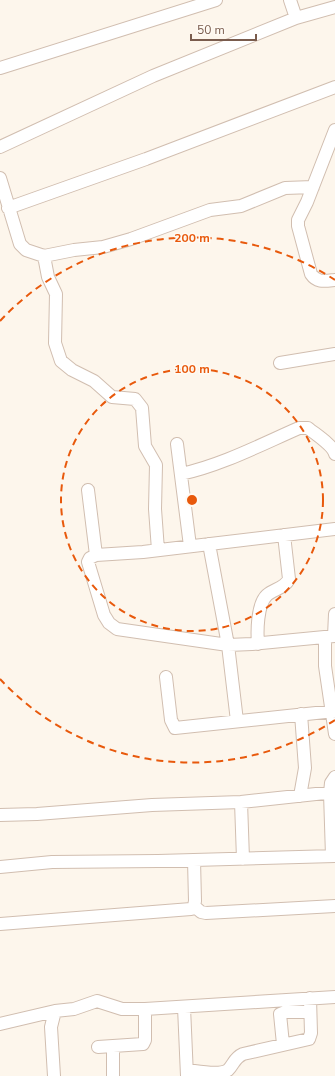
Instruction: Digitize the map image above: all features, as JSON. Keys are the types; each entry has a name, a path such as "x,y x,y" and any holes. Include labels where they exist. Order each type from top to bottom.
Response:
{"street":[{"path":"0,68 216,0"},
{"path":"290,0 296,18"},
{"path":"0,147 153,76 296,18 335,7"},
{"path":"8,208 146,159 335,87"},
{"path":"335,130 313,187 298,220 298,226 311,274 314,279 320,281 335,280"},
{"path":"0,178 20,244 30,252 44,256 74,250 103,247 210,210 241,206 285,188 313,187"},
{"path":"44,256 48,277 56,294 55,343 61,361 72,370 94,381 112,397 135,399 142,408 143,439 145,446 156,465 155,508 158,550"},
{"path":"280,362 335,354"},
{"path":"181,474 204,469 299,428 308,428 318,438 332,446 335,454"},
{"path":"177,444 190,546"},
{"path":"88,490 96,555"},
{"path":"331,637 258,644 228,645 117,629 109,623 104,615 88,568 90,558 96,555 158,550 335,529"},
{"path":"258,644 258,626 264,599 271,592 287,583 288,579 284,535"},
{"path":"209,544 228,645 237,721"},
{"path":"335,614 325,666 334,711 335,734"},
{"path":"166,677 171,720 175,728 334,711"},
{"path":"300,796 306,768 301,714"},
{"path":"0,867 52,862 333,856 331,783 335,777"},
{"path":"0,814 37,814 152,805 241,802 332,793"},
{"path":"241,802 243,859"},
{"path":"194,860 194,906 201,912 206,913 335,906"},
{"path":"0,924 187,910 194,906"},
{"path":"0,1024 55,1011 74,1009 97,1001 122,1009 145,1010 335,997"},
{"path":"184,1007 187,1073 221,1073 229,1069 235,1057 242,1054 283,1044 309,1040 312,1033 310,998"},
{"path":"98,1047 143,1044 145,1040 145,1010"},
{"path":"54,1076 51,1027 55,1011"},
{"path":"283,1044 280,1014 285,1012 310,1012"},
{"path":"113,1046 113,1076"}]}
